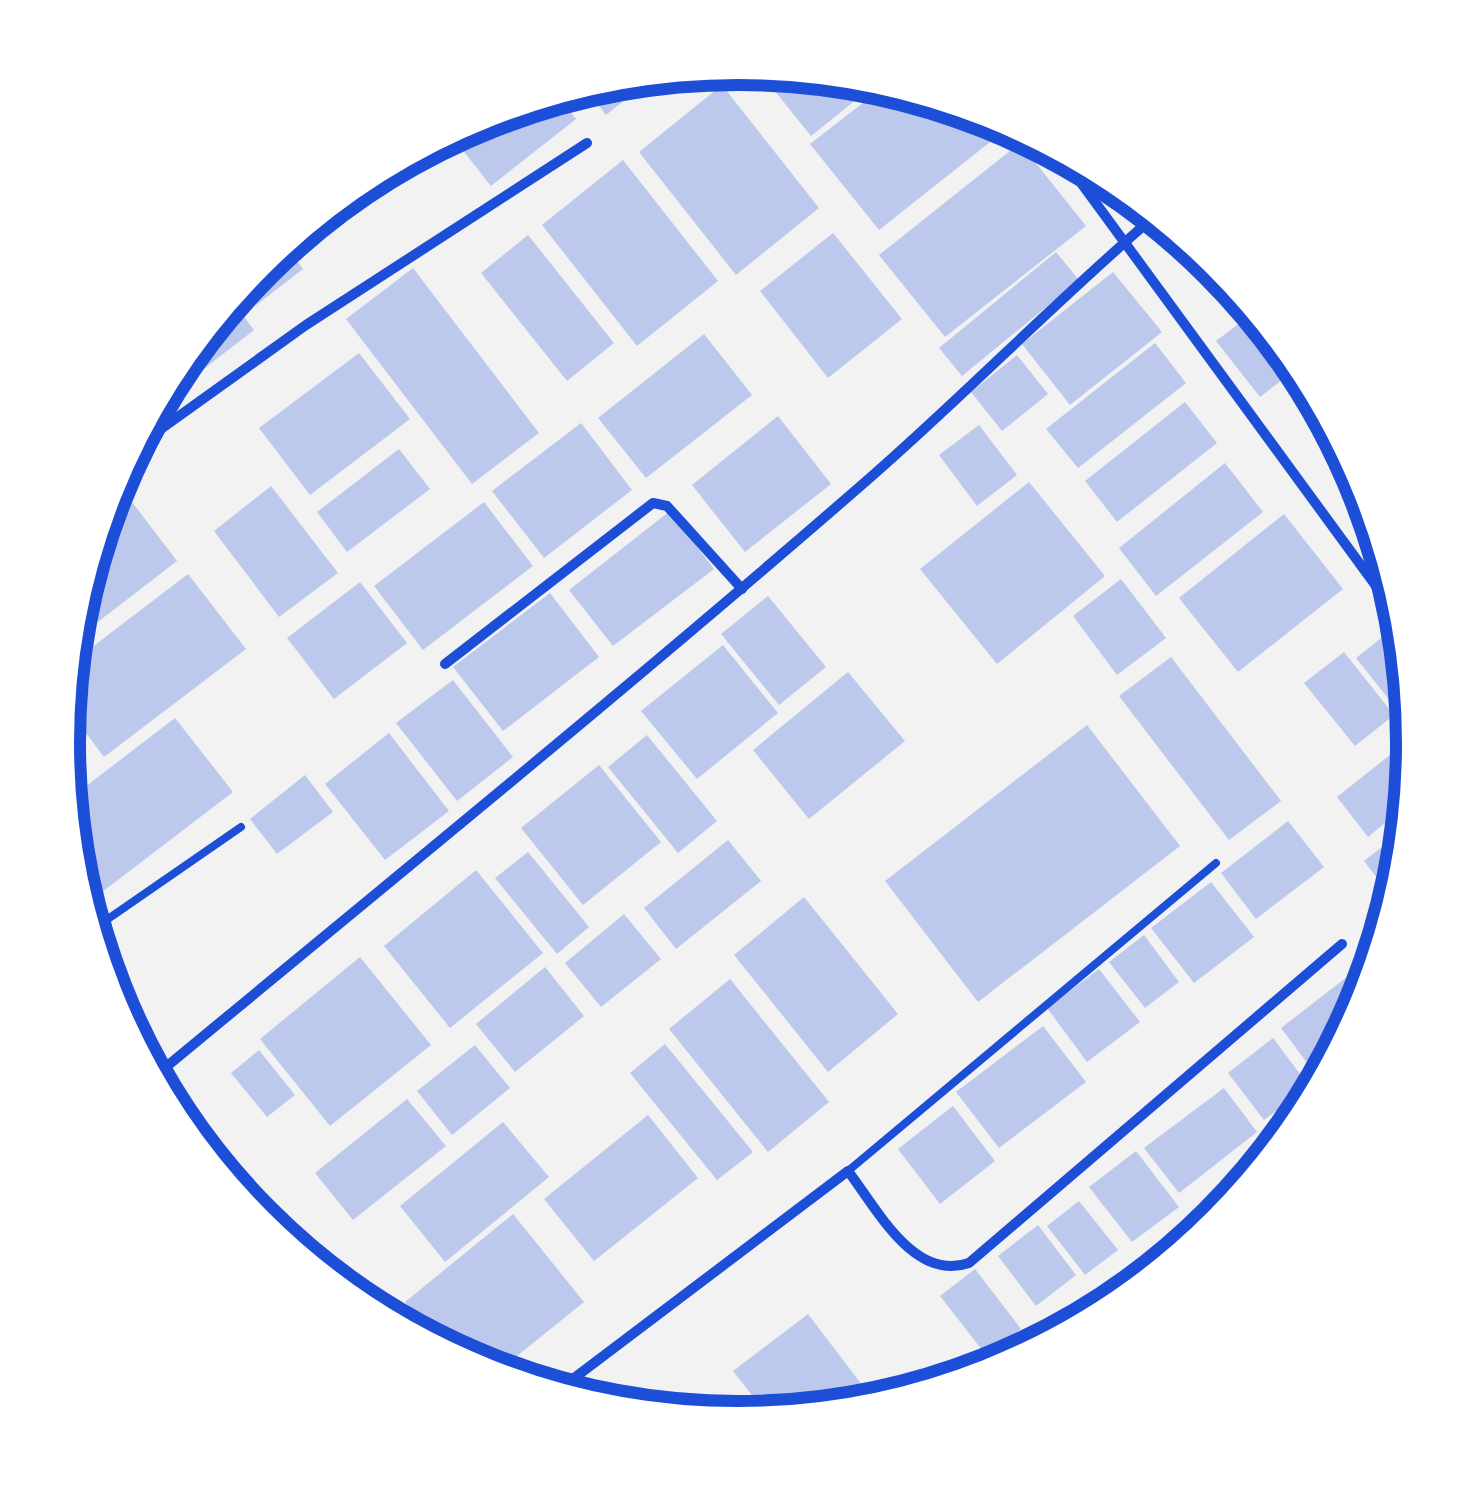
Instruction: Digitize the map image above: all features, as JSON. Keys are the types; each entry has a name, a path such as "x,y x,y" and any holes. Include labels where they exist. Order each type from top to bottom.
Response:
{"street":[{"path":"159,431 306,326 587,143"},
{"path":"1080,180 1378,589"},
{"path":"166,1067 742,589 952,406 1144,225"},
{"path":"444,664 653,503 667,506 742,589"},
{"path":"572,1380 848,1171 925,1263 950,1269 969,1263 1342,944"}],"lane":[{"path":"105,921 241,827"},
{"path":"848,1171 1216,863"}],"building":[{"path":"722,85 819,208 736,275 639,152"},
{"path":"770,85 861,96 811,136"},
{"path":"633,93 606,115 595,101"},
{"path":"870,98 950,119 996,137 879,230 810,144"},
{"path":"567,107 576,119 491,186 460,147"},
{"path":"1016,146 1026,150 1086,226 945,337 879,255"},
{"path":"623,160 718,281 637,346 542,225"},
{"path":"833,233 902,319 828,378 760,291"},
{"path":"528,235 614,343 567,381 481,273"},
{"path":"1056,252 1079,280 962,376 939,348"},
{"path":"294,257 303,269 255,306 251,301"},
{"path":"413,268 539,433 472,484 346,319"},
{"path":"1113,272 1162,332 1070,405 1022,344"},
{"path":"240,312 254,330 189,381"},
{"path":"1243,320 1286,377 1260,397 1216,341"},
{"path":"704,334 752,395 646,478 598,418"},
{"path":"1155,343 1186,383 1078,468 1046,429"},
{"path":"359,353 410,419 310,495 259,428"},
{"path":"1017,355 1048,394 1002,431 971,392"},
{"path":"1185,402 1217,443 1117,522 1085,481"},
{"path":"778,416 831,484 745,552 692,485"},
{"path":"581,423 632,490 544,558 492,491"},
{"path":"979,425 1017,475 977,506 939,455"},
{"path":"399,449 430,489 347,552 317,512"},
{"path":"1225,463 1263,512 1156,596 1119,548"},
{"path":"1029,482 1105,576 997,664 920,569"},
{"path":"271,486 338,573 279,617 214,531"},
{"path":"128,497 177,561 91,627 102,573"},
{"path":"484,502 533,566 423,650 374,586"},
{"path":"670,511 714,569 613,646 569,590"},
{"path":"1284,514 1343,589 1238,672 1179,598"},
{"path":"188,574 246,649 104,757 80,726 87,651"},
{"path":"1121,579 1166,638 1117,675 1073,616"},
{"path":"360,582 407,643 334,699 287,638"},
{"path":"550,593 599,657 503,731 453,667"},
{"path":"768,596 826,667 779,705 721,634"},
{"path":"1387,634 1396,708 1356,658"},
{"path":"723,645 778,713 697,779 641,711"},
{"path":"1344,652 1394,715 1355,746 1304,683"},
{"path":"1171,657 1281,801 1229,840 1119,696"},
{"path":"848,672 905,741 809,819 753,750"},
{"path":"453,680 513,757 457,801 396,723"},
{"path":"175,718 233,792 98,895 81,790"},
{"path":"1087,725 1180,846 978,1002 885,881"},
{"path":"389,733 449,811 385,860 325,784"},
{"path":"647,735 717,821 678,853 608,767"},
{"path":"1397,750 1392,817 1368,837 1337,797"},
{"path":"599,765 661,842 583,905 521,828"},
{"path":"305,775 333,812 277,854 250,819"},
{"path":"1288,821 1324,867 1256,919 1221,873"},
{"path":"728,840 761,881 676,949 644,908"},
{"path":"1389,841 1381,884 1364,861"},
{"path":"528,852 589,927 557,954 495,878"},
{"path":"476,870 543,953 450,1028 384,946"},
{"path":"1211,882 1254,937 1194,983 1151,928"},
{"path":"804,897 898,1014 828,1072 734,955"},
{"path":"624,914 661,959 601,1007 565,963"},
{"path":"1144,935 1179,982 1145,1008 1109,962"},
{"path":"360,957 431,1045 330,1126 260,1039"},
{"path":"545,967 584,1016 515,1072 476,1024"},
{"path":"1099,969 1140,1022 1087,1062 1047,1008"},
{"path":"1356,970 1356,970 1311,1068 1281,1028"},
{"path":"730,979 829,1102 768,1152 669,1029"},
{"path":"1043,1026 1086,1082 999,1148 956,1092"},
{"path":"1273,1038 1304,1080 1293,1098 1264,1120 1228,1073"},
{"path":"665,1044 753,1152 717,1180 630,1073"},
{"path":"475,1045 510,1088 452,1135 417,1091"},
{"path":"259,1050 295,1095 267,1117 231,1073"},
{"path":"1224,1088 1257,1132 1179,1193 1144,1148"},
{"path":"407,1099 446,1146 353,1220 315,1173"},
{"path":"953,1106 995,1161 940,1204 898,1149"},
{"path":"648,1115 698,1178 594,1261 544,1199"},
{"path":"503,1122 549,1177 445,1262 400,1206"},
{"path":"1136,1151 1179,1207 1132,1242 1089,1187"},
{"path":"1079,1201 1118,1250 1085,1275 1047,1226"},
{"path":"513,1214 584,1302 511,1361 447,1334 418,1318 405,1302"},
{"path":"1038,1225 1076,1275 1036,1306 998,1256"},
{"path":"975,1269 1021,1329 985,1353 940,1296"},
{"path":"808,1314 865,1389 756,1401 733,1371"}]}
